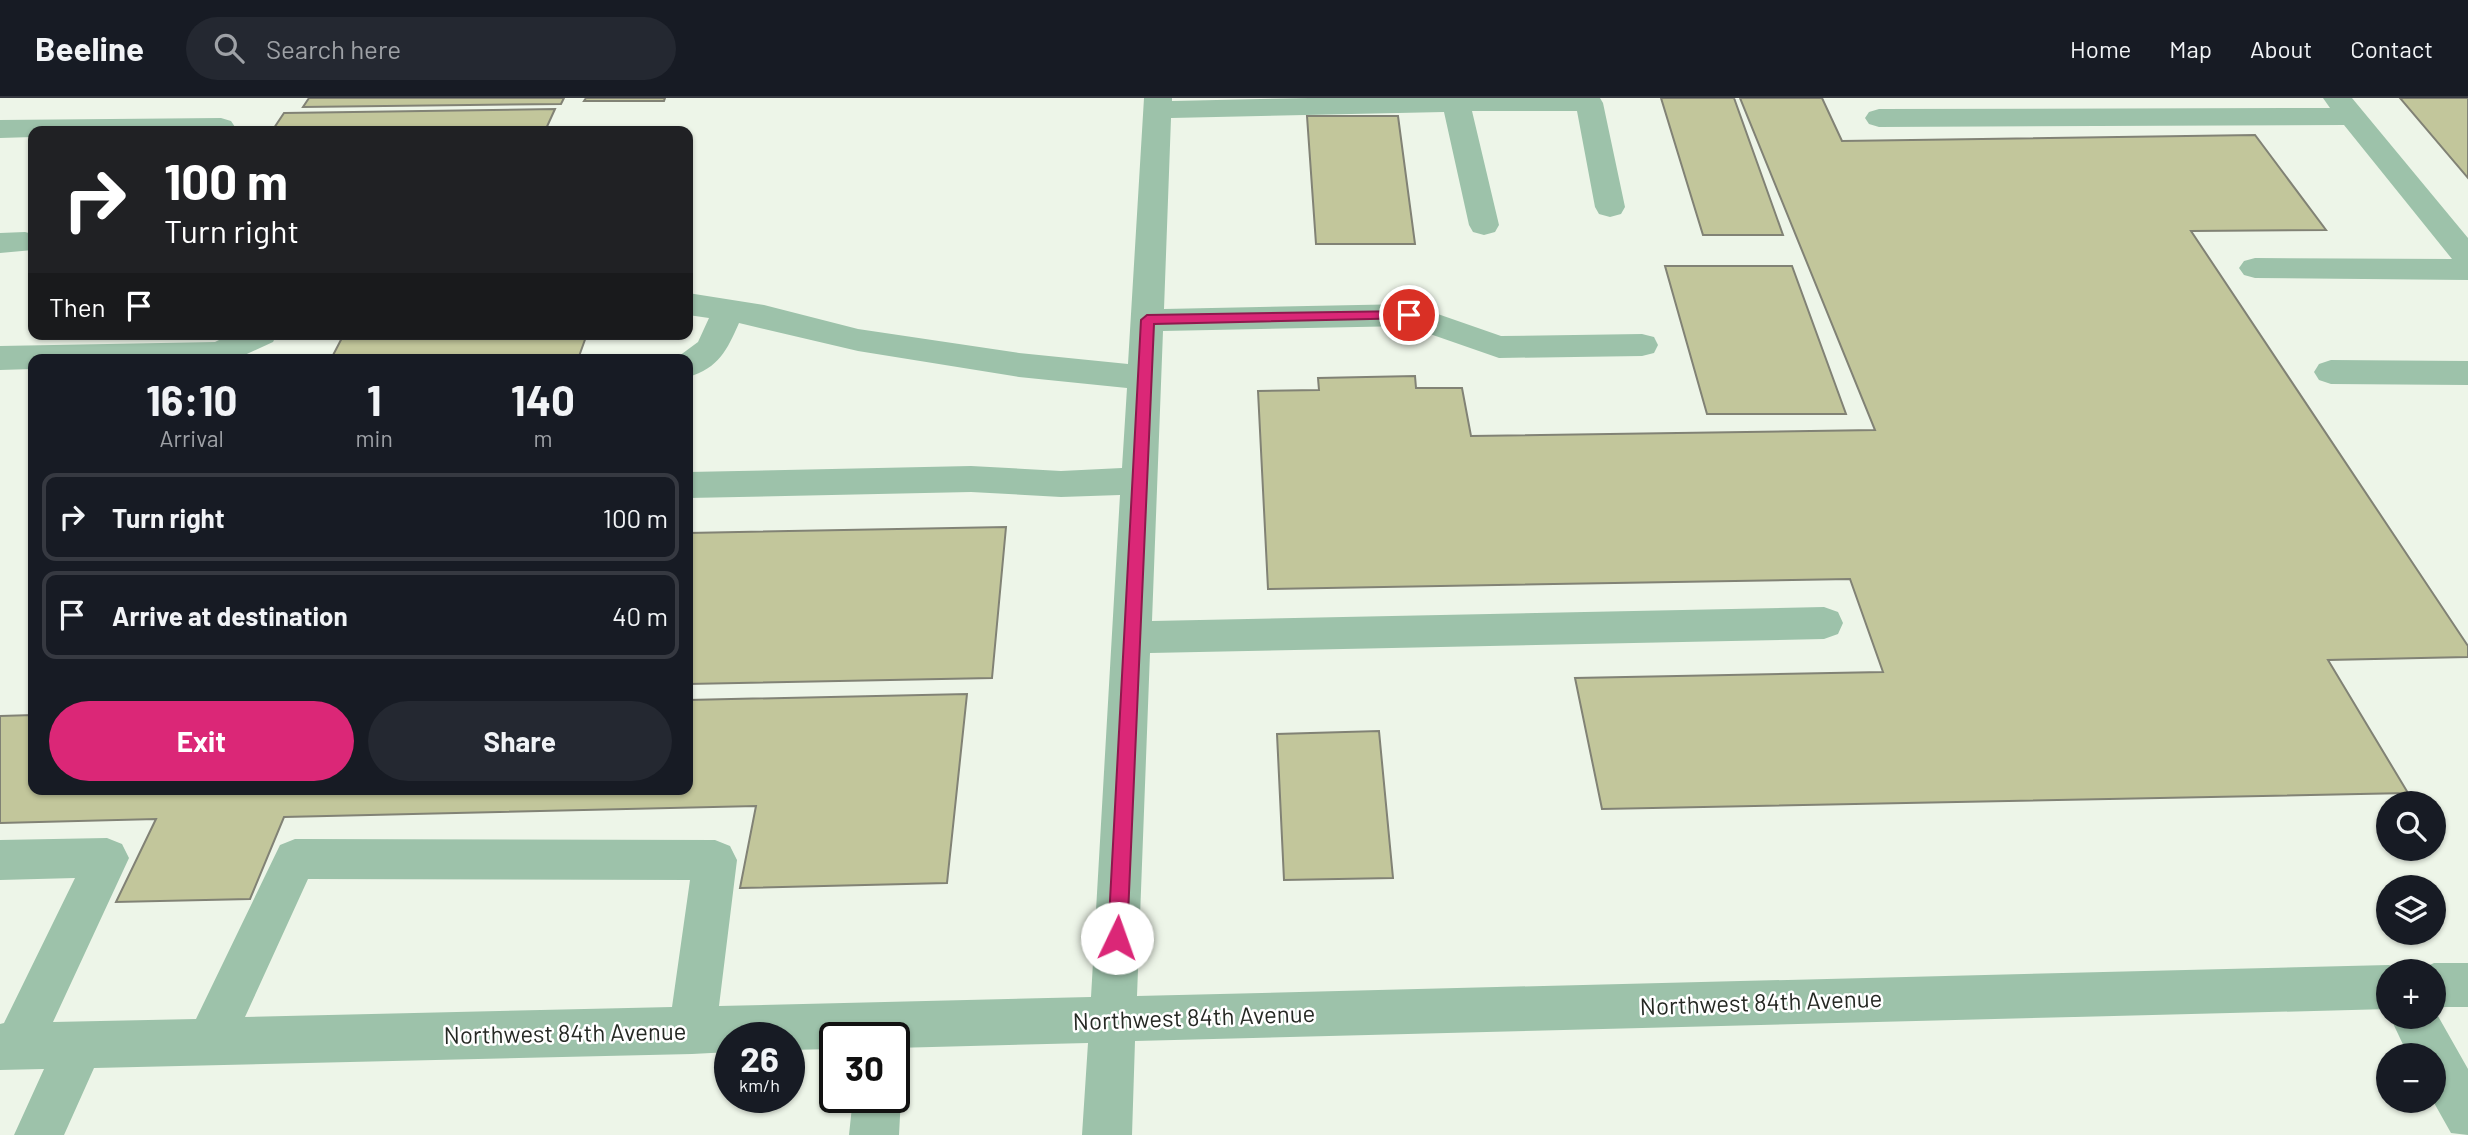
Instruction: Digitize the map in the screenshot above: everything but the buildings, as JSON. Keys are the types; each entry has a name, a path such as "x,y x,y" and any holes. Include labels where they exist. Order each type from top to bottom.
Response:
{"street":[{"path":"1456,103 1485,225"},
{"path":"1107,1135 1158,104 1589,103 1610,207"},
{"path":"1879,118 2345,107 2468,259"},
{"path":"0,129 28,129"},
{"path":"2255,268 2468,270"},
{"path":"693,305 764,316 858,340 1019,365 1145,378"},
{"path":"693,362 711,349 728,311"},
{"path":"1147,320 1409,315 1499,347 1642,345"},
{"path":"224,354 250,340"},
{"path":"0,358 28,358"},
{"path":"2331,372 2468,373"},
{"path":"693,485 971,478 1061,484 1139,481"},
{"path":"1132,637 1824,623"},
{"path":"0,860 107,858 9,1047"},
{"path":"210,1041 295,859 715,860 692,1031"},
{"path":"2446,985 2468,985"},
{"name":"Northwest 84th Avenue","path":"910,1031 1113,1021 2376,987"},
{"path":"2420,1029 2468,1116"},
{"name":"Northwest 84th Avenue","path":"9,1047 692,1031 819,1032"},
{"path":"39,1135 80,1046"},
{"path":"874,1135 876,1113"}],"route":[{"path":"1117,938 1147,320 1409,315"}]}
